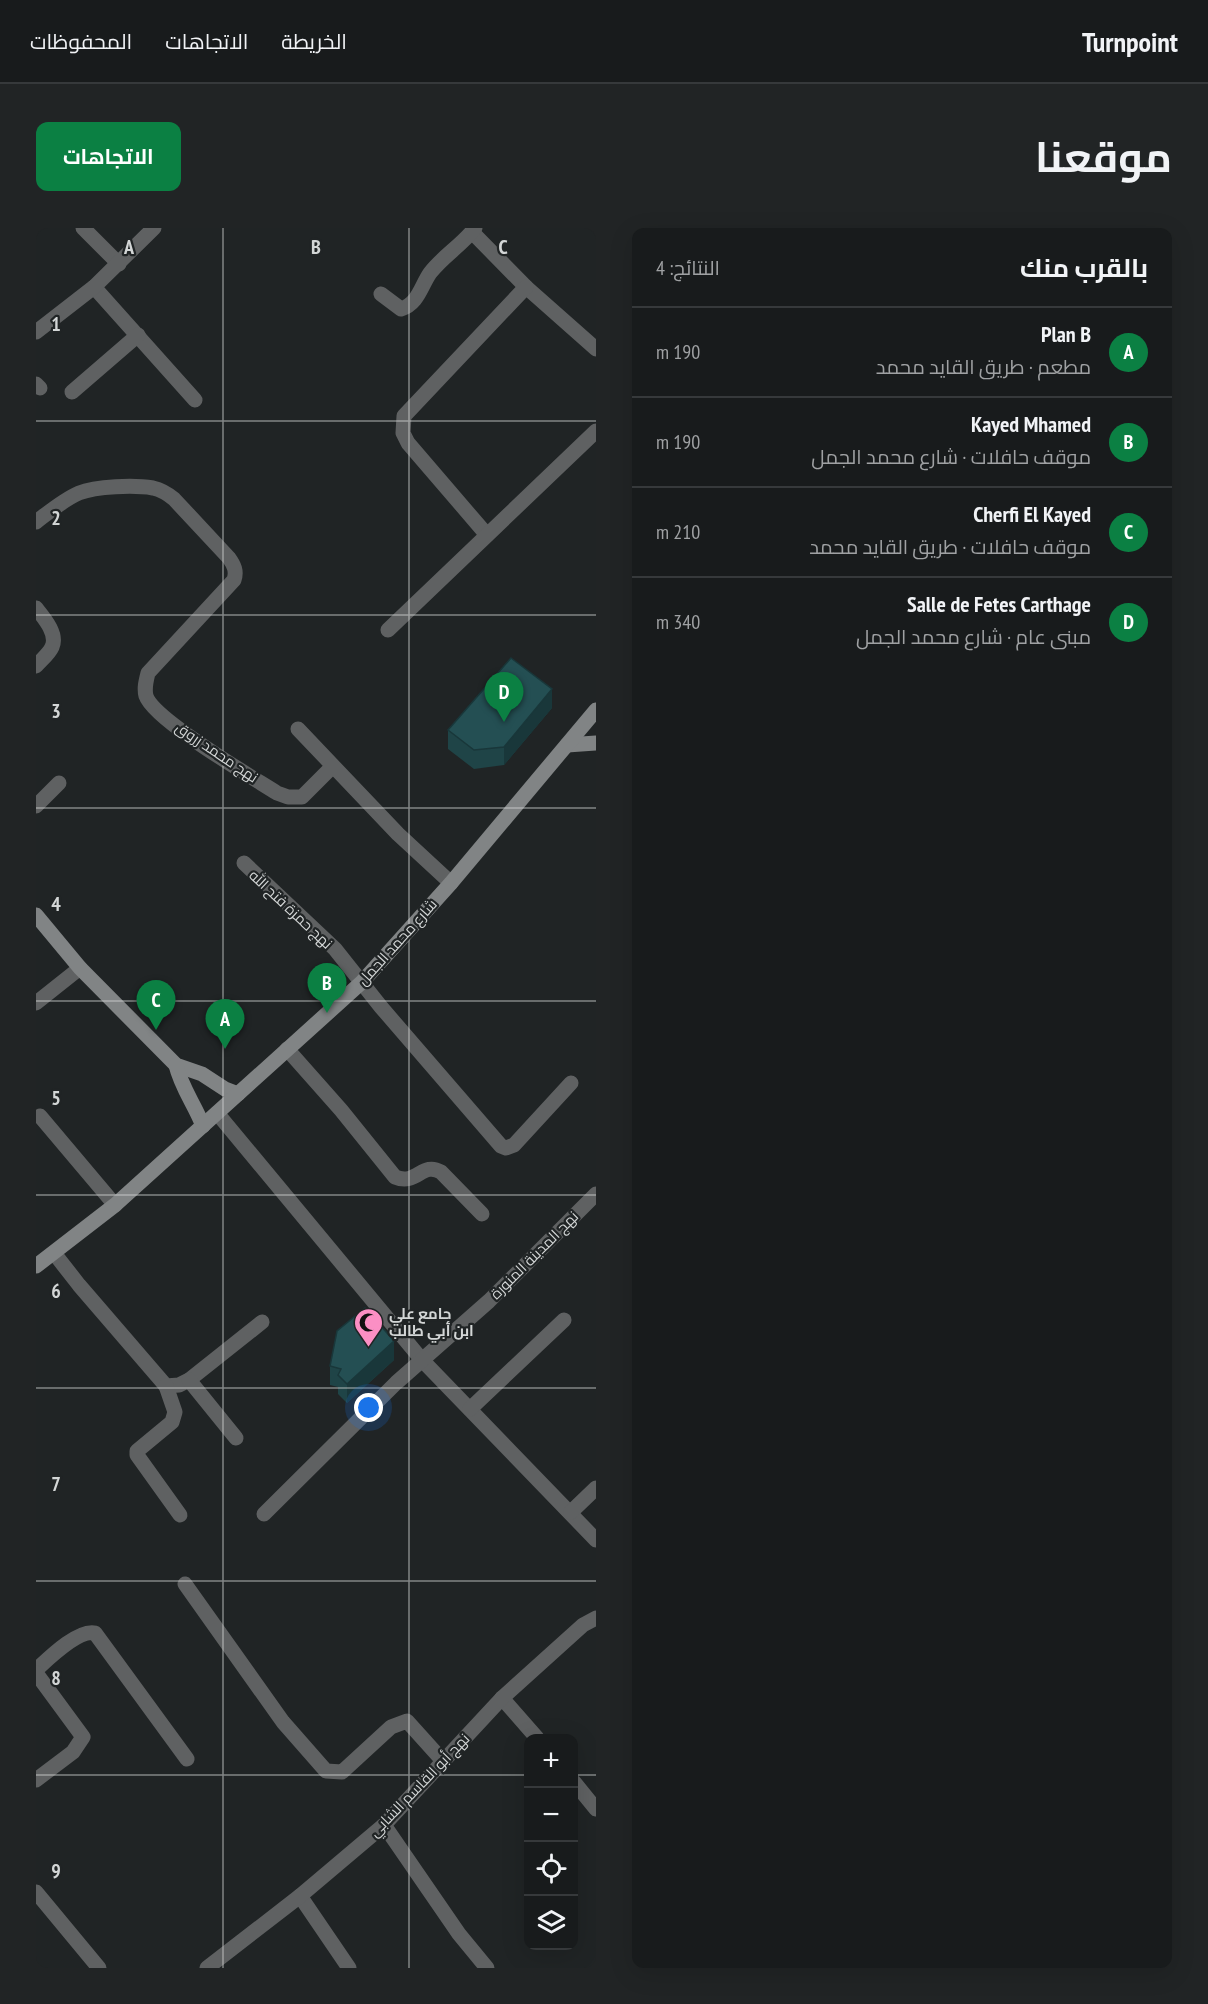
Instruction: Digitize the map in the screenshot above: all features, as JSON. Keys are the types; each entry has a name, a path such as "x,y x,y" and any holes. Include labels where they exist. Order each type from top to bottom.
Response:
{"street":[{"path":"83,228 119,264"},
{"path":"36,333 94,287 154,228"},
{"path":"381,294 400,309 409,305 422,290 431,272 473,230 526,287 596,350"},
{"path":"94,287 195,400"},
{"path":"487,534 408,443 403,433 404,416 526,287"},
{"path":"72,392 138,335"},
{"path":"388,630 596,431"},
{"name":"نهج محمد زروق","path":"36,522 58,505 79,493 93,489 155,488 174,499 229,558 236,573 234,580 148,673 145,684 146,697 152,706 198,743 277,793 288,797 302,797 332,767"},
{"path":"36,608 50,627 53,641 52,648 36,666"},
{"name":"شارع محمد الجمل","path":"36,1266 115,1205 362,982 594,718"},
{"path":"298,729 398,834 451,883"},
{"path":"567,746 596,743"},
{"path":"36,806 59,783"},
{"name":"نهج حمزة فتح الله","path":"244,863 335,949 381,1007 501,1146 506,1148 514,1145 571,1083"},
{"path":"36,915 80,968 176,1065 202,1074 225,1089 238,1094"},
{"path":"36,1003 80,968"},
{"path":"287,1048 395,1177 409,1180 427,1169 436,1169 483,1214"},
{"path":"176,1065 179,1078 203,1126"},
{"path":"217,1113 422,1360 596,1540"},
{"path":"40,1116 115,1205"},
{"name":"نهج المدينة المنورة","path":"264,1514 422,1360 489,1301 596,1194"},
{"path":"54,1253 166,1386 175,1412 172,1422 138,1450 137,1455 180,1515"},
{"path":"470,1409 564,1320"},
{"path":"166,1386 179,1385 189,1380 262,1322"},
{"path":"189,1380 236,1438"},
{"path":"570,1512 596,1488"},
{"path":"185,1584 283,1722 326,1771 342,1772 391,1727 407,1721 443,1761"},
{"name":"نهج أبو القاسم الشابي","path":"207,1968 300,1896 384,1825 502,1698 583,1625 596,1618"},
{"path":"36,1780 73,1752 83,1737 36,1672 54,1654 83,1634 95,1633 187,1759"},
{"path":"502,1698 534,1734"},
{"path":"578,1788 596,1809"},
{"path":"384,1825 459,1934 487,1968"},
{"path":"36,1892 99,1968"},
{"path":"300,1896 349,1968"}],"building":[{"path":"511,658 552,689 504,747 474,750 448,730"},
{"path":"365,1308 394,1341 347,1384 338,1375 341,1369 330,1366 337,1331"}],"place":[{"name":"Salle de Fetes Carthage","path":"504,722"},
{"name":"Kayed Mhamed","path":"327,1013"},
{"name":"Cherfi El Kayed","path":"156,1030"},
{"name":"Plan B","path":"225,1049"},
{"name":"جامع علي ابن أبي طالب","path":"368,1348"}]}
